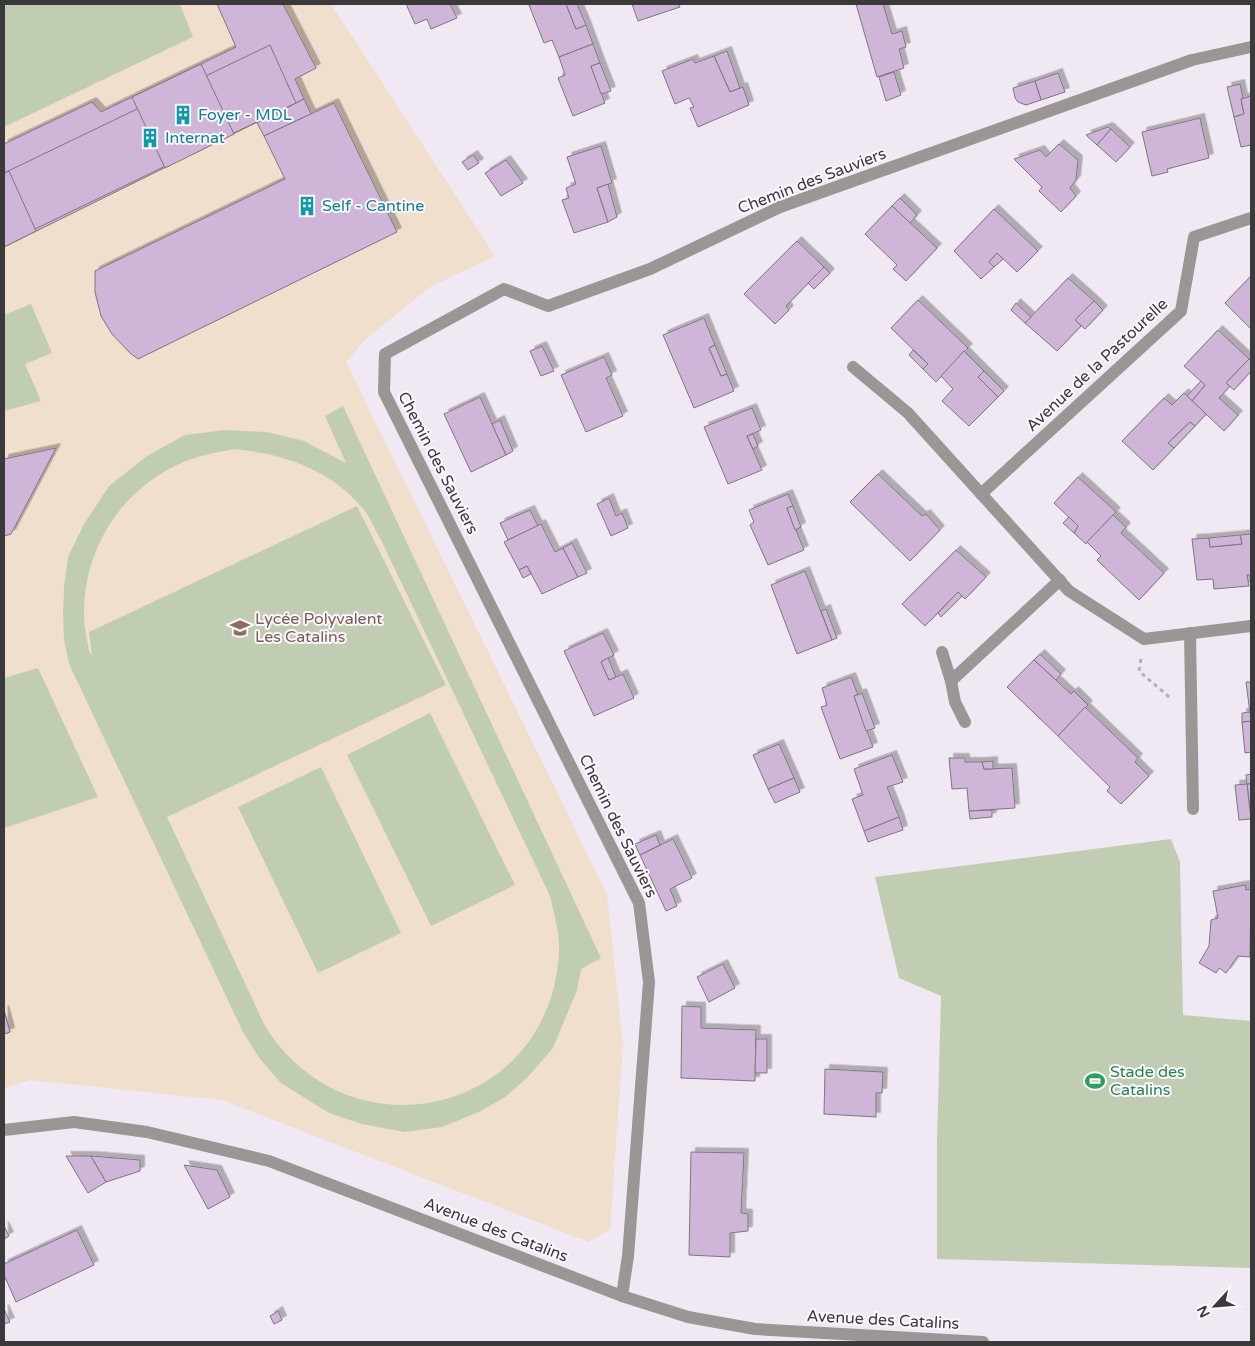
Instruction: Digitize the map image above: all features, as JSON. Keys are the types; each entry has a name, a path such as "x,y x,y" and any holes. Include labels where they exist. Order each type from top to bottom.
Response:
{"street":[{"name":"Chemin des Sauviers","path":"622,1296 628,1256 649,982 639,902 384,392 385,354 504,289 548,306 650,269 780,208 1192,60 1251,47"},
{"name":"Avenue de la Pastourelle","path":"981,494 1181,311 1194,237 1251,218"},
{"path":"853,367 908,413 1069,591 1144,639 1251,626"},
{"path":"951,681 1060,580"},
{"path":"1190,633 1193,809"},
{"path":"942,652 951,681 954,702 965,722"},
{"name":"Avenue des Catalins","path":"4,1130 74,1122 147,1132 269,1161 622,1296 688,1317 756,1329 983,1342"}],"path":[{"path":"1144,639 1139,672 1192,718"}],"shaded area":[{"name":"Lycée Polyvalent Les Catalins","path":"180,4 331,4 495,256 430,287 367,338 346,362 607,894 623,1046 610,1229 589,1242 222,1100 30,1080 4,1088 4,127 193,37"}],"green space":[{"path":"4,4 180,4 193,37 4,127"},
{"path":"31,304 52,353 25,364 41,401 4,411 4,315"},
{"path":"343,406 601,958 581,969 577,990 553,1048 527,1078 504,1098 479,1112 442,1127 404,1132 362,1124 329,1113 281,1083 260,1059 243,1032 69,664 64,640 64,587 68,557 84,524 109,486 147,456 185,435 225,430 267,432 304,441 346,463 325,416","holes":["235,449 253,451 288,460 322,474 351,495 366,513 382,542 550,896 558,931 559,952 548,1007 522,1051 485,1082 440,1100 393,1105 345,1094 301,1068 265,1026 167,817 446,685 357,506 89,632 92,656 89,651 84,613 86,588 91,564 100,542 126,502 164,472 186,461 204,455"]},
{"path":"38,668 98,797 4,828 4,678"},
{"path":"430,713 515,885 431,926 347,755"},
{"path":"321,767 401,933 318,973 238,807"},
{"name":"Stade des Catalins","path":"1171,839 1180,862 1183,1015 1251,1021 1251,1268 937,1259 937,1141 941,996 899,978 875,877"}],"building":[{"name":"Internat","path":"217,4 283,4 316,68 295,79 304,99 4,247 4,144 92,102 101,112 236,47"},
{"path":"406,4 450,4 457,18 431,29 427,19 415,24"},
{"path":"566,4 576,29 586,25 593,44 559,57 552,40 544,43 529,5"},
{"path":"566,4 577,4 586,25 576,29"},
{"path":"632,4 679,4 680,7 638,21"},
{"path":"856,4 883,4 892,34 902,31 906,47 899,49 904,68 877,77"},
{"path":"593,44 600,63 591,66 605,103 573,116 558,78 565,75 559,57"},
{"name":"Internat","path":"270,45 296,103 4,244 4,173"},
{"path":"727,51 740,88 730,92 714,56"},
{"path":"714,56 730,92 743,87 749,105 698,127 690,108 694,107 689,98 675,104 662,71 693,59 695,63"},
{"path":"600,63 611,91 601,94 591,66"},
{"name":"Foyer - MDL","path":"201,64 234,134 165,168 132,97"},
{"path":"894,72 901,95 886,101 879,77"},
{"path":"1058,73 1065,92 1041,100 1035,81"},
{"path":"1035,81 1041,100 1026,105 1018,102 1013,88"},
{"path":"1240,84 1244,114 1234,117 1227,87"},
{"path":"1251,96 1251,145 1241,147 1234,117 1244,114 1241,99"},
{"path":"304,99 311,114 264,136 257,123"},
{"name":"Self - Cantine","path":"334,103 397,232 138,359 130,353 112,334 101,316 95,292 95,271 285,179 264,136"},
{"path":"1200,118 1209,158 1167,169 1168,172 1152,176 1142,132"},
{"path":"1108,127 1111,129 1097,145 1086,135"},
{"path":"1111,129 1130,147 1116,162 1097,145"},
{"path":"1059,144 1078,160 1076,180 1070,188 1076,196 1061,212 1039,191 1042,187 1014,159 1040,150 1046,157"},
{"path":"601,146 612,183 597,188 608,222 574,233 562,200 569,198 566,188 576,184 567,157"},
{"path":"473,155 479,163 468,170 462,162"},
{"path":"506,160 523,183 501,196 485,173"},
{"path":"9,171 36,231 4,247 4,173"},
{"path":"608,184 617,217 608,222 597,188"},
{"path":"900,198 917,215 910,223 892,206"},
{"path":"892,206 937,248 906,281 893,269 897,265 865,234"},
{"path":"994,209 1038,251 1017,272 997,253 989,262 994,267 981,279 954,251"},
{"path":"797,241 824,267 786,306 789,310 775,324 744,294"},
{"path":"997,253 1003,259 994,267 989,262"},
{"path":"824,267 830,273 814,289 808,283"},
{"path":"1251,276 1251,329 1225,303"},
{"path":"1068,278 1094,301 1075,320 1081,326 1057,351 1025,323"},
{"path":"918,300 968,348 936,382 923,369 928,364 891,328"},
{"path":"1094,301 1103,310 1085,329 1075,320"},
{"path":"1016,303 1031,317 1025,323 1011,310"},
{"path":"704,318 715,345 709,348 721,376 727,374 734,391 694,408 663,335"},
{"path":"1218,330 1249,359 1226,383 1230,386 1219,398 1238,415 1224,431 1192,401 1205,385 1184,366"},
{"path":"715,345 727,374 721,376 709,348"},
{"path":"542,346 554,371 541,376 530,351"},
{"path":"913,350 928,364 923,369 909,355"},
{"path":"964,351 984,371 978,377 998,397 969,426 942,401 953,389 941,376"},
{"path":"604,357 612,375 606,378 623,416 586,432 561,375"},
{"path":"1249,359 1251,361 1251,371 1234,390 1226,383"},
{"path":"984,371 1004,391 998,397 978,377"},
{"path":"1201,381 1205,385 1192,401 1187,396"},
{"path":"1184,393 1206,414 1195,426 1190,422 1168,443 1174,448 1153,470 1122,441 1164,398 1172,405"},
{"path":"480,397 506,455 471,472 444,414"},
{"path":"752,408 761,430 747,436 762,470 728,484 704,427"},
{"path":"500,420 513,451 506,455 492,424"},
{"path":"1190,422 1195,426 1174,448 1168,443"},
{"path":"753,434 758,446 753,449 747,436"},
{"path":"56,448 11,534 4,536 4,459"},
{"path":"878,474 922,516 926,514 940,530 910,561 850,502"},
{"path":"1078,477 1116,512 1086,544 1074,533 1078,526 1054,503"},
{"path":"788,494 793,506 787,508 804,550 768,565 750,525 754,522 749,510"},
{"path":"609,498 616,516 622,513 628,528 611,536 597,504"},
{"path":"793,506 801,527 795,530 787,508"},
{"path":"530,510 538,526 508,540 500,523"},
{"path":"1113,515 1126,527 1121,533 1164,573 1139,600 1097,560 1101,556 1087,542"},
{"path":"1069,517 1078,526 1074,533 1063,523"},
{"path":"541,524 555,552 563,548 578,577 542,594 527,566 519,570 504,542"},
{"path":"1251,534 1251,575 1247,575 1249,586 1214,589 1213,579 1197,580 1192,539 1209,538 1210,547 1242,544 1240,535"},
{"path":"1240,535 1242,544 1210,547 1209,538"},
{"path":"572,543 587,573 578,577 563,548"},
{"path":"956,550 986,577 965,599 958,592 925,626 902,604"},
{"path":"527,566 531,574 523,578 519,570"},
{"path":"805,571 832,640 797,654 771,585"},
{"path":"958,592 962,596 941,617 938,613"},
{"path":"826,609 837,638 832,640 821,611"},
{"path":"603,633 614,655 601,662 609,680 623,674 634,698 594,716 564,651"},
{"path":"1040,654 1061,674 1056,680 1034,660"},
{"path":"608,658 616,677 609,680 601,662"},
{"path":"1034,660 1071,694 1074,691 1088,705 1058,736 1007,687"},
{"path":"851,677 858,695 854,696 873,747 840,759 821,707 827,705 822,688"},
{"path":"1246,682 1251,682 1251,721"},
{"path":"862,693 875,728 866,731 854,696"},
{"path":"1085,707 1138,758 1135,762 1149,776 1121,804 1107,791 1110,787 1058,736"},
{"path":"1250,712 1251,721 1242,722 1242,713"},
{"path":"1251,721 1251,752 1245,753 1242,722"},
{"path":"779,744 794,778 768,789 753,755"},
{"path":"892,755 903,782 887,787 899,817 864,831 852,799 863,795 854,769"},
{"path":"949,758 965,758 965,762 982,762 984,769 1012,768 1015,808 969,811 967,788 952,789"},
{"path":"993,761 993,769 984,769 982,762"},
{"path":"1251,774 1251,784 1247,784 1246,775"},
{"path":"794,778 800,792 775,803 768,789"},
{"path":"1247,784 1251,784 1251,819"},
{"path":"1247,784 1251,819 1239,820 1235,785"},
{"path":"992,810 992,817 970,819 969,811"},
{"path":"899,817 903,830 868,842 864,831"},
{"path":"656,835 660,845 640,855 635,844"},
{"path":"673,839 692,878 670,889 677,906 666,911 640,855"},
{"path":"1245,885 1246,890 1251,889 1250,957 1238,956 1226,973 1219,968 1216,973 1199,963 1209,946 1211,920 1218,918 1213,891"},
{"path":"723,964 735,988 709,1002 697,977"},
{"path":"682,1006 701,1007 701,1028 756,1030 755,1081 681,1078"},
{"path":"4,1010 10,1032 4,1034"},
{"path":"4,1010 10,1032 4,1034"},
{"path":"756,1039 767,1039 767,1073 755,1073"},
{"path":"825,1069 883,1072 882,1093 876,1093 876,1117 824,1114"},
{"path":"691,1152 744,1153 741,1213 748,1214 748,1231 730,1233 730,1257 689,1255"},
{"path":"66,1156 91,1156 106,1182 88,1193"},
{"path":"91,1156 140,1160 140,1171 106,1182"},
{"path":"184,1165 217,1170 230,1197 208,1209"},
{"path":"4,1226 9,1236 4,1239"},
{"path":"77,1230 94,1265 16,1302 4,1275 4,1264"},
{"path":"4,1309 10,1322 4,1324"},
{"path":"278,1311 282,1320 274,1324 270,1316"}],"place":[{"name":"Foyer - MDL","path":"183,115"},
{"name":"Internat","path":"150,138"},
{"name":"Self - Cantine","path":"307,206"},
{"name":"Lycée Polyvalent Les Catalins","path":"240,628"},
{"name":"Stade des Catalins","path":"1095,1081"}]}
